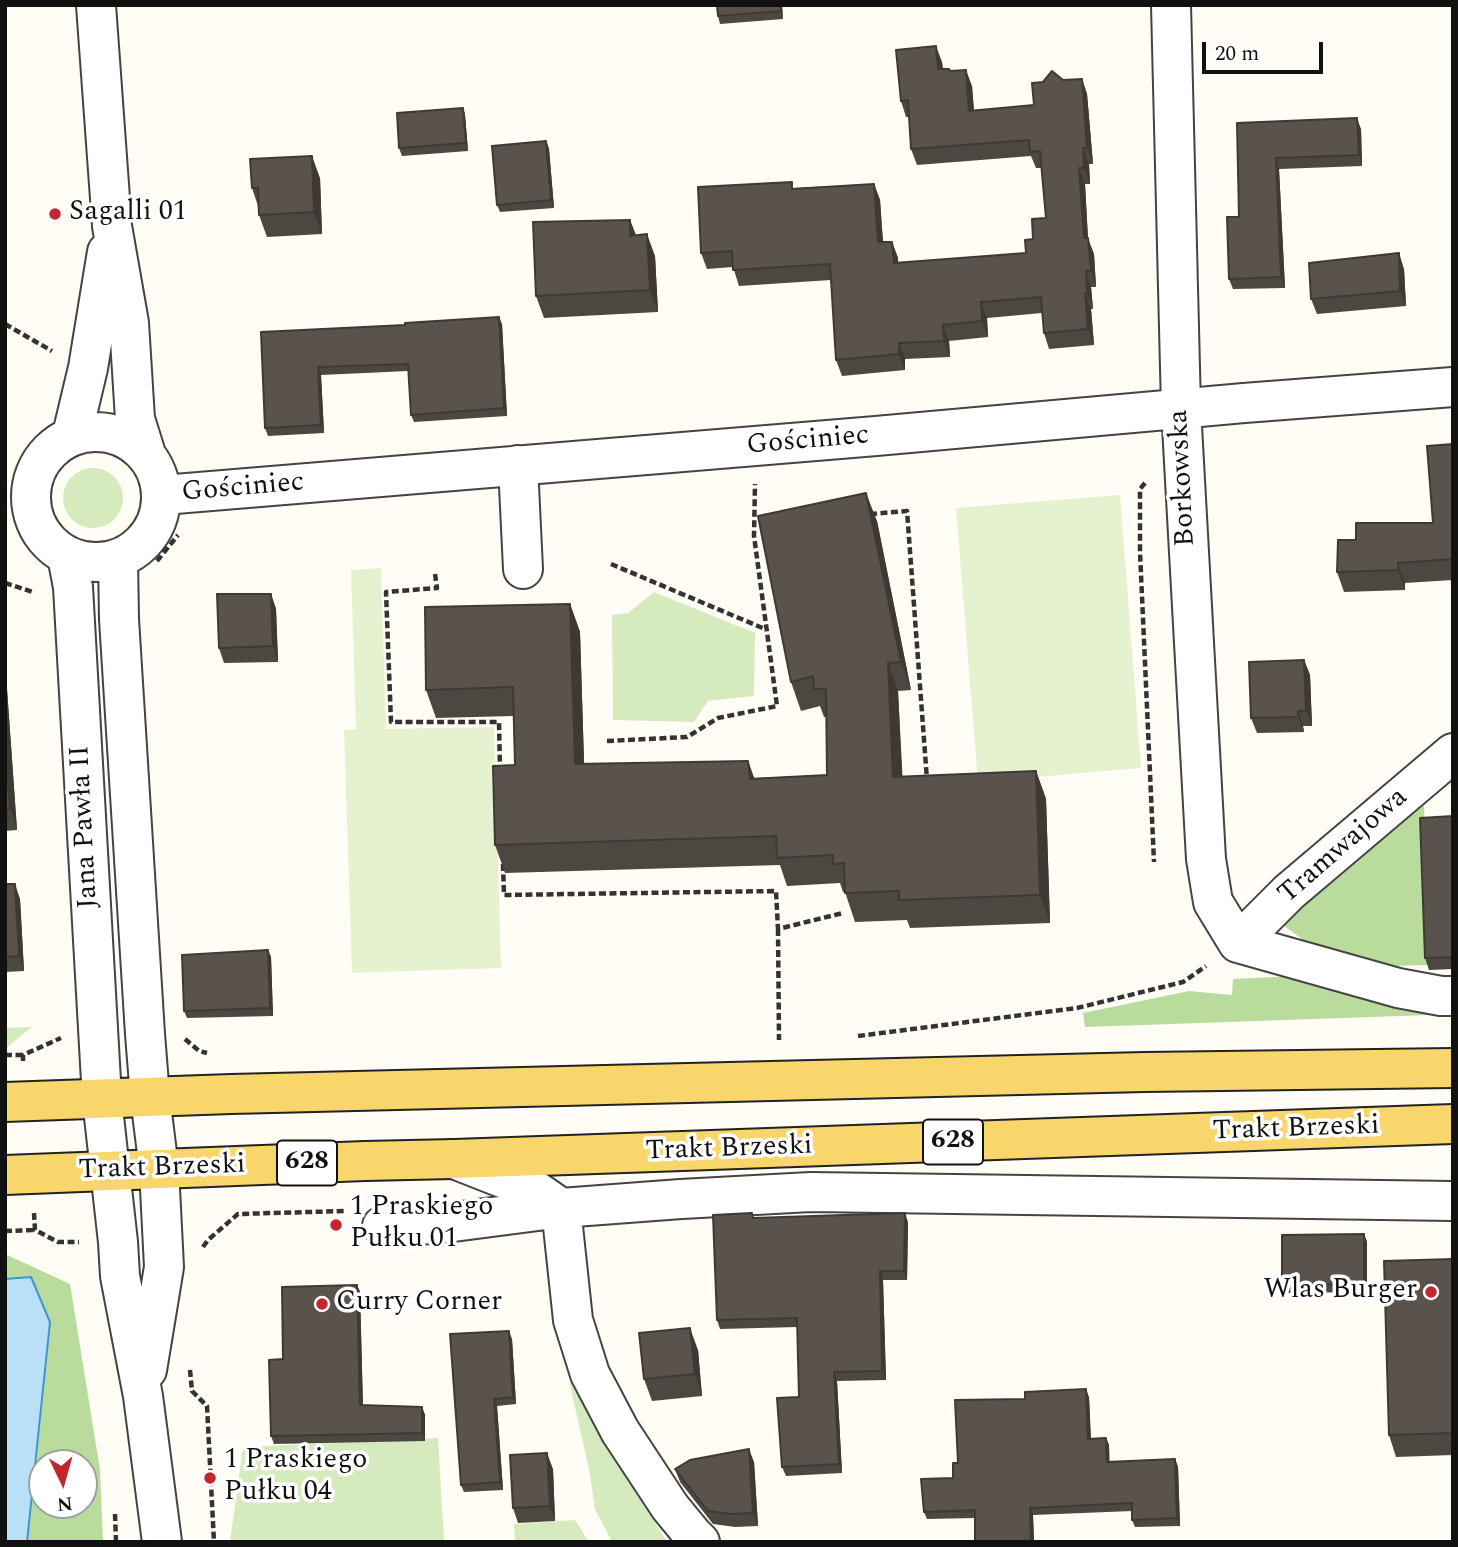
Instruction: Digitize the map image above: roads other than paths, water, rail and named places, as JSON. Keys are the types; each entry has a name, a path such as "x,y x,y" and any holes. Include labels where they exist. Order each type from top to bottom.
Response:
{"main road":[{"name":"Trakt Brzeski","path":"5,1102 1145,1072 1453,1068"},
{"name":"Trakt Brzeski","path":"5,1175 1453,1124"}],"street":[{"path":"5,532 57,549 84,562 99,563 118,559 139,548 159,519 163,495 157,470 145,451 135,419 129,323 112,226 96,5"},
{"name":"Borkowska","path":"1171,5 1181,408 1206,859 1213,902 1238,943"},
{"path":"72,435 88,368 112,226"},
{"name":"Gościniec","path":"163,495 1453,387"},
{"path":"57,549 41,532 32,511 31,490 21,477 52,447 72,435 99,432 124,437 145,451"},
{"path":"518,465 523,569"},
{"name":"Jana Pawła II","path":"57,549 73,587 102,1098 120,1276 143,1396"},
{"name":"Jana Pawła II","path":"118,559 120,647 164,1267 143,1396"},
{"name":"Tramwajowa","path":"1238,943 1289,892 1453,753"},
{"path":"1238,943 1398,988 1453,996"},
{"path":"454,1159 538,1192 561,1208 573,1320 590,1374 620,1431 670,1507 700,1542"},
{"path":"382,1226 438,1224 561,1208 811,1192 1453,1201"},
{"path":"143,1396 162,1542"}],"water":[{"path":"31,1277 50,1322 37,1449 28,1449 29,1519 27,1542 5,1542 5,1279"}],"place":[{"name":"Sagalli 01","path":"55,214"},
{"name":"1 Praskiego Pułku 01","path":"336,1225"},
{"name":"Wlas Burger","path":"1431,1292"},
{"name":"Curry Corner","path":"322,1304"},
{"name":"1 Praskiego Pułku 04","path":"210,1478"}]}
